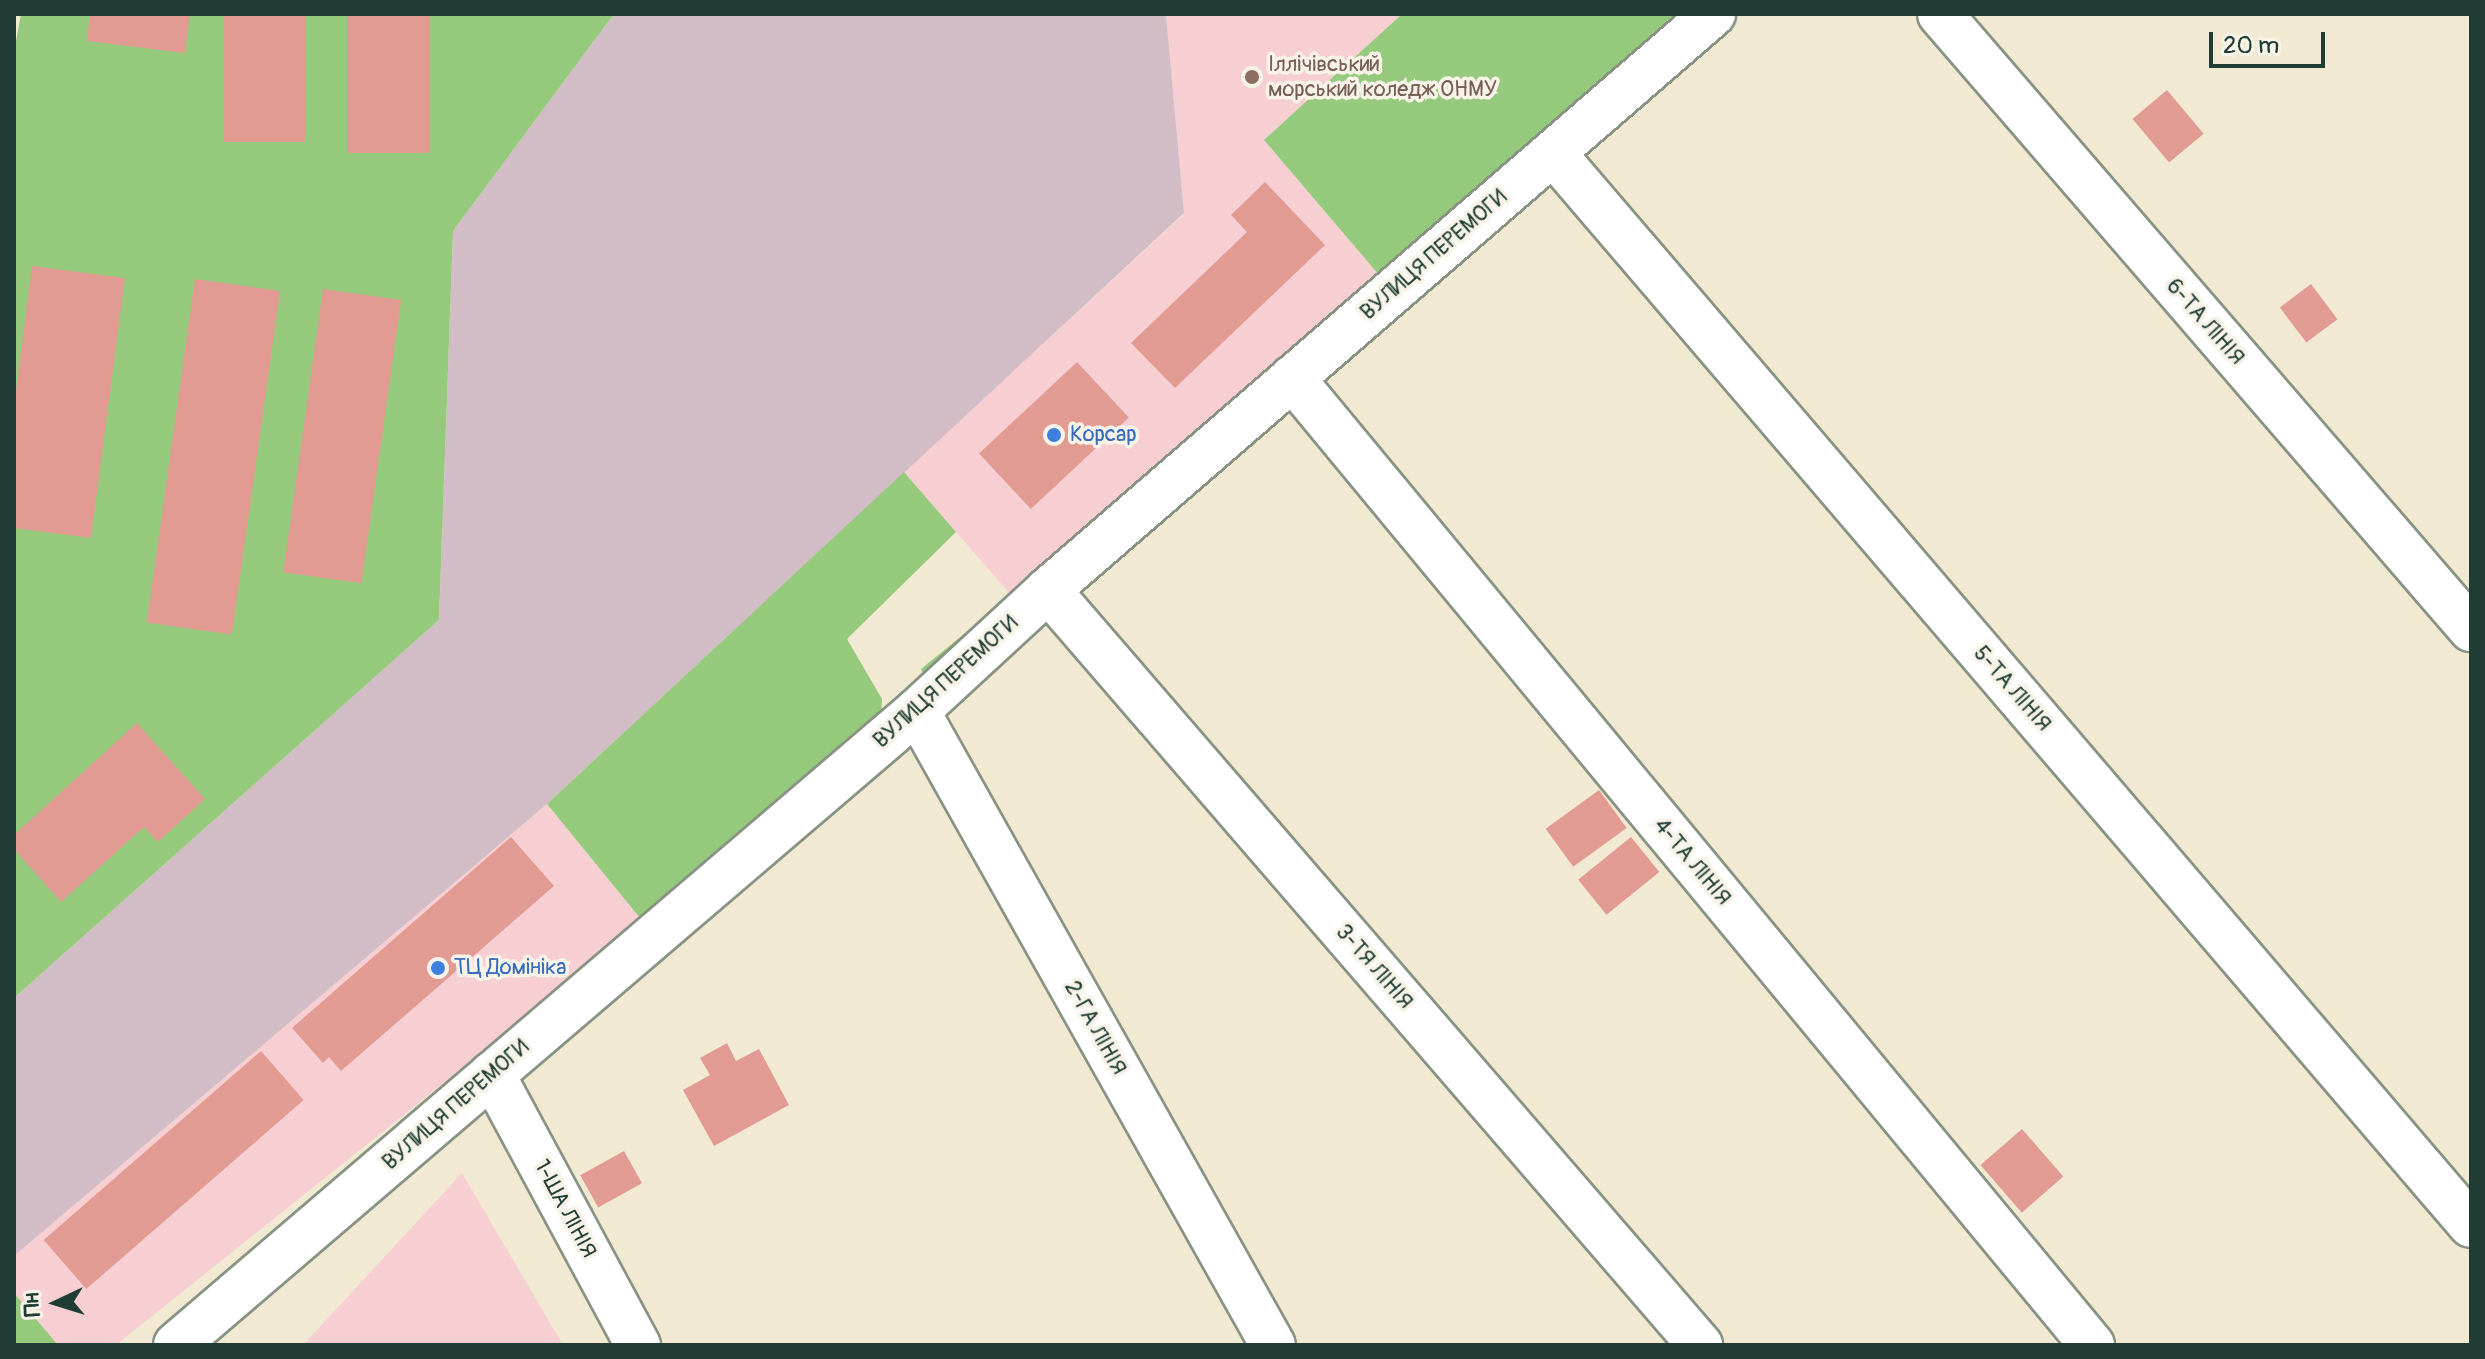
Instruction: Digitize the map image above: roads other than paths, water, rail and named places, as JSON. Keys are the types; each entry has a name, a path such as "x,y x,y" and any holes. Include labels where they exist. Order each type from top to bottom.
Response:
{"street":[{"name":"ВУЛИЦЯ ПЕРЕМОГИ","path":"176,1345 917,711 1048,590 1713,14"},
{"name":"6-ТА ЛІНІЯ","path":"1940,14 2471,629"},
{"name":"5-ТА ЛІНІЯ","path":"1553,153 2471,1225"},
{"name":"4-ТА ЛІНІЯ","path":"1292,378 2092,1345"},
{"name":"3-ТЯ ЛІНІЯ","path":"1048,590 1700,1345"},
{"name":"2-ГА ЛІНІЯ","path":"917,711 1273,1345"},
{"name":"1-ША ЛІНІЯ","path":"492,1074 638,1345"}],"place":[{"name":"Іллічівський морський коледж ОНМУ","path":"1252,77"},
{"name":"Корсар","path":"1054,435"},
{"name":"ТЦ Домініка","path":"438,968"}]}
